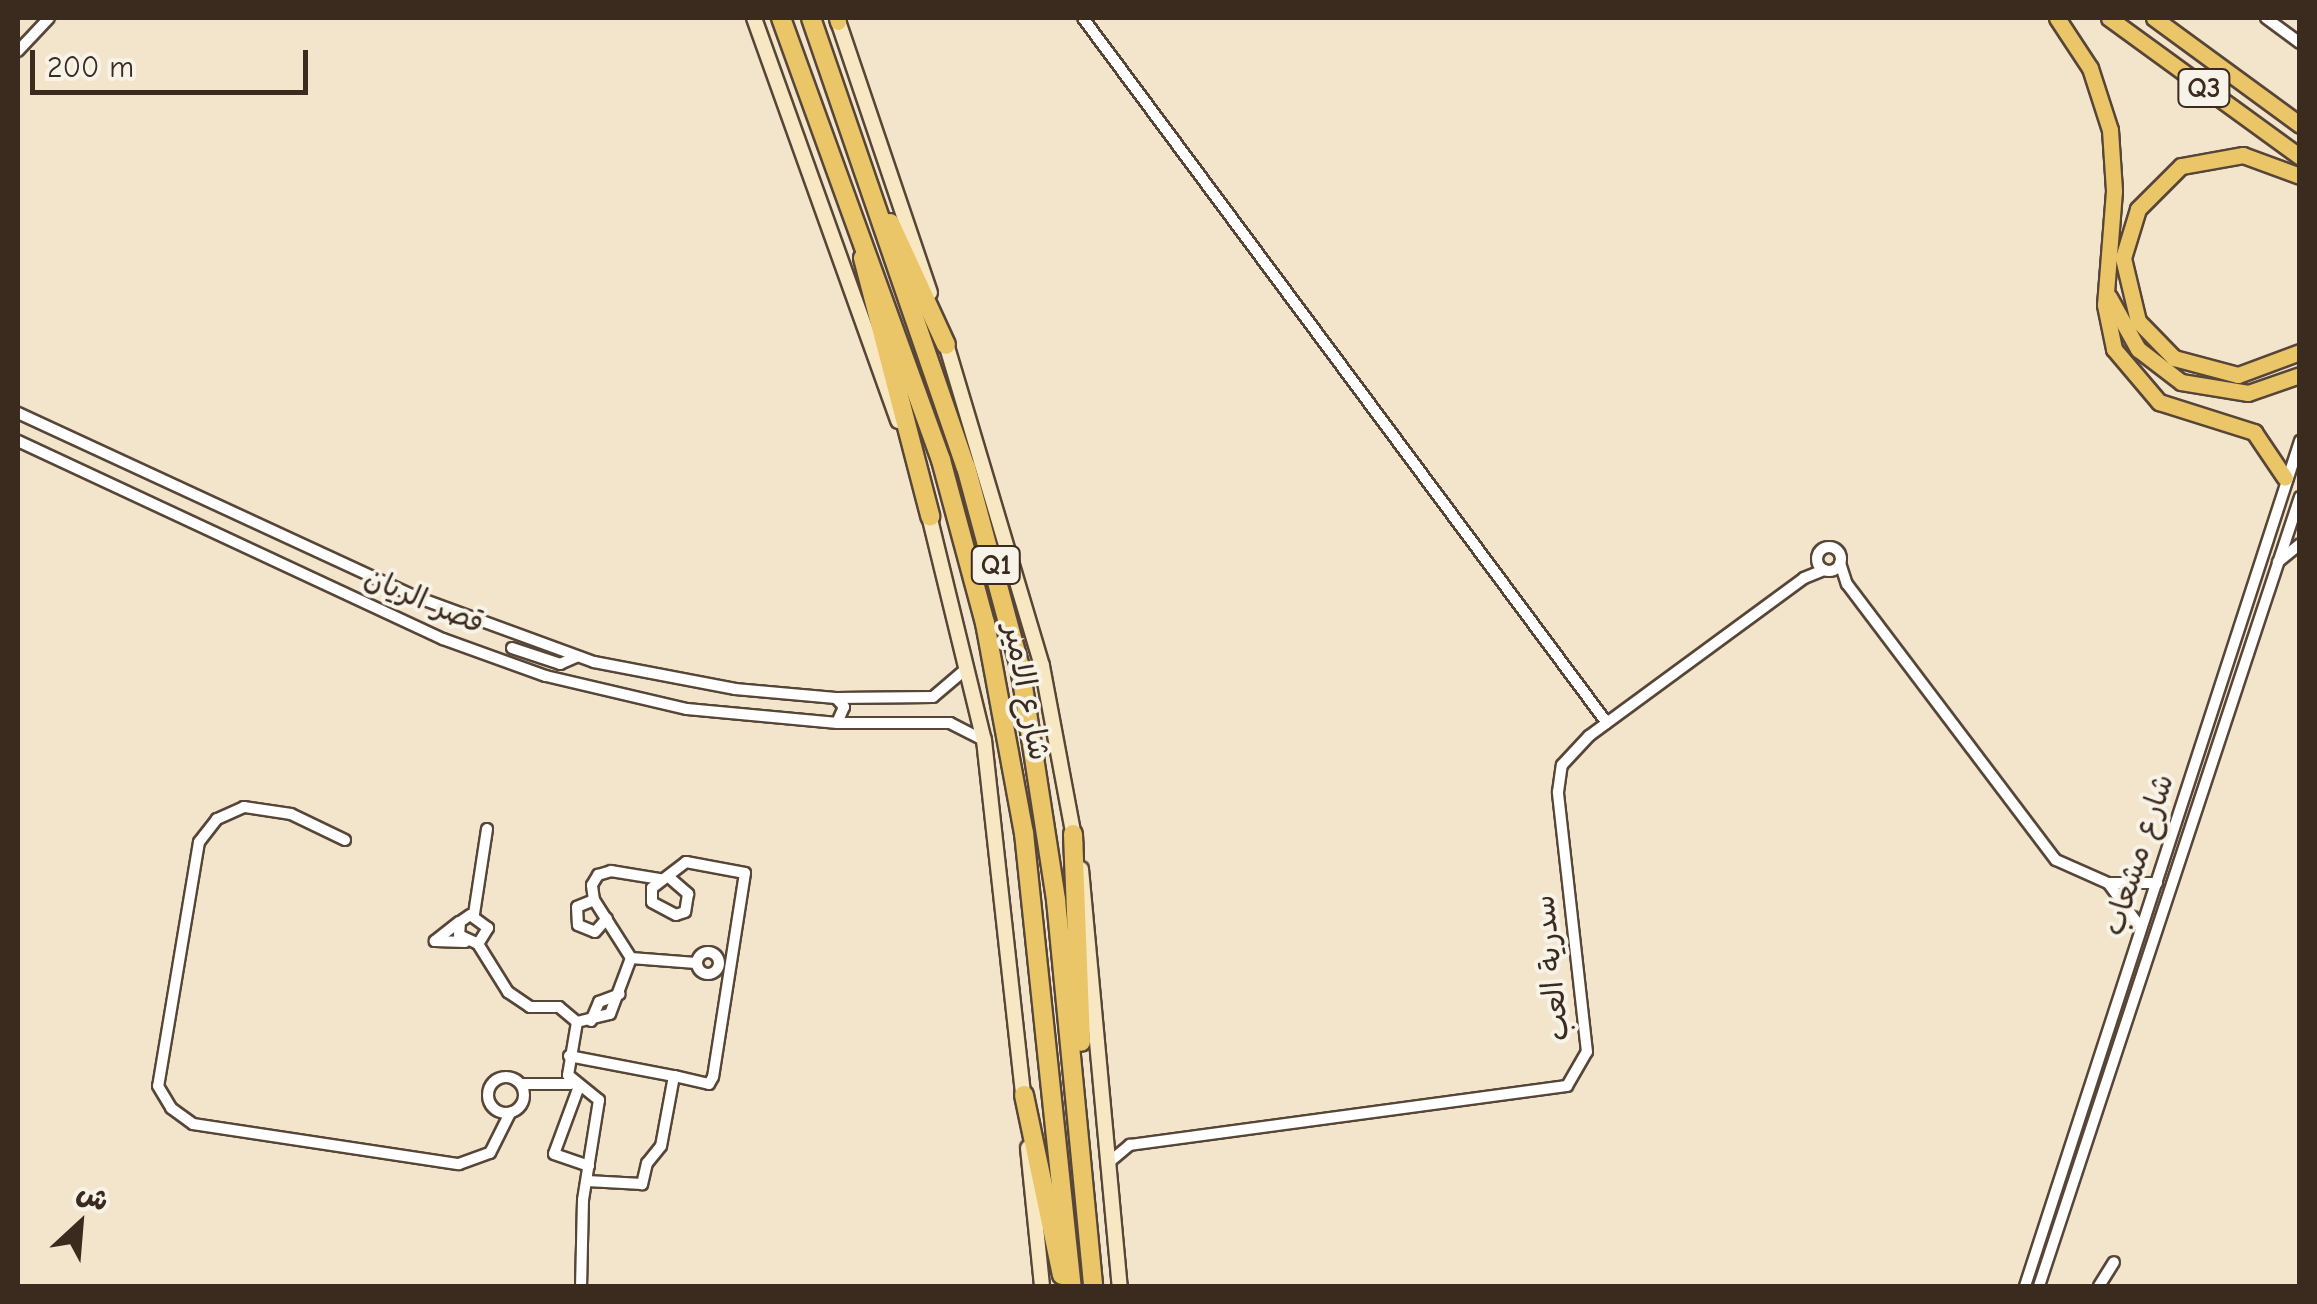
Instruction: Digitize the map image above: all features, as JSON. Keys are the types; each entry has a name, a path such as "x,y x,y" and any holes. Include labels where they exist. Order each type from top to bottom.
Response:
{"highway":[{"name":"شارع الامير","path":"781,18 941,460 1001,698 1024,833 1069,1286"},
{"name":"شارع الامير","path":"811,18 854,157 966,467 1020,667 1042,776 1093,1286"},
{"path":"854,157 874,184 946,345"},
{"path":"864,243 864,277 930,516"},
{"path":"1073,834 1079,1137"},
{"path":"1024,1095 1069,1286"}],"main road":[{"name":"شارع الامير","path":"754,18 930,516 968,658 984,740 1042,1286"},
{"path":"2057,18 2105,107"},
{"path":"2068,18 2088,51 2105,107 2114,174 2106,289 2112,344 2146,392 2180,414 2254,432 2285,478"},
{"name":"Q3","path":"2109,18 2300,157"},
{"name":"Q3","path":"2154,18 2300,123"},
{"name":"شارع الامير","path":"837,19 946,345 1042,666 1087,912 1120,1286"},
{"path":"2300,176 2243,154 2181,166 2138,210 2123,270 2138,321 2163,350 2187,364 2251,374 2300,352"},
{"path":"2106,289 2132,342 2181,382 2248,393 2300,375"}],"street":[{"path":"18,51 49,18"},
{"path":"1084,18 1607,724"},
{"path":"2266,18 2300,42"},
{"name":"قصر الريان","path":"18,413 513,642 718,686 836,698 934,696 957,682 968,658"},
{"name":"قصر الريان","path":"18,441 443,640 510,664 686,709 837,723 950,723 984,740"},
{"name":"شارع مشعاب","path":"2025,1286 2300,441"},
{"path":"2299,498 2300,508"},
{"name":"شارع مشعاب","path":"2039,1286 2299,498"},
{"path":"2274,566 2300,544"},
{"path":"1831,568 1830,547 1816,560 1848,584 2045,850 2068,869 2108,883 2157,883"},
{"name":"سدرية العب","path":"1804,578 1816,560"},
{"name":"سدرية العب","path":"1130,1146 1567,1086 1587,1052 1558,779 1569,755 1804,578 1831,568"},
{"path":"510,664 513,642"},
{"path":"836,698 844,707 837,723"},
{"path":"345,840 292,814 244,807 217,819 199,842 158,1086 171,1108 193,1124 459,1164 490,1152 510,1112 522,1104 521,1084"},
{"path":"474,914 488,829"},
{"path":"474,914 434,938 478,944 520,1003 559,1007 577,1022 590,1021 606,1018 620,994 631,958 594,900 598,874 665,879 689,861 745,874 714,1078 708,1084 658,1068 569,1056"},
{"path":"2108,883 2141,928"},
{"path":"594,900 577,907 578,925 595,932 607,918"},
{"path":"474,914 488,928 478,944"},
{"path":"460,922 464,942"},
{"path":"631,958 696,963"},
{"path":"577,1022 569,1056 575,1086 554,1154 589,1166"},
{"path":"2095,1069 2109,1074"},
{"path":"586,1180 642,1184 647,1163 661,1146 674,1076"},
{"path":"510,1112 492,1106 488,1091 502,1077 521,1084 575,1086 599,1100 586,1180 581,1286"},
{"path":"1104,1132 1130,1146 1107,1165"},
{"path":"2054,1195 2068,1199"},
{"path":"2098,1286 2114,1262"}]}
